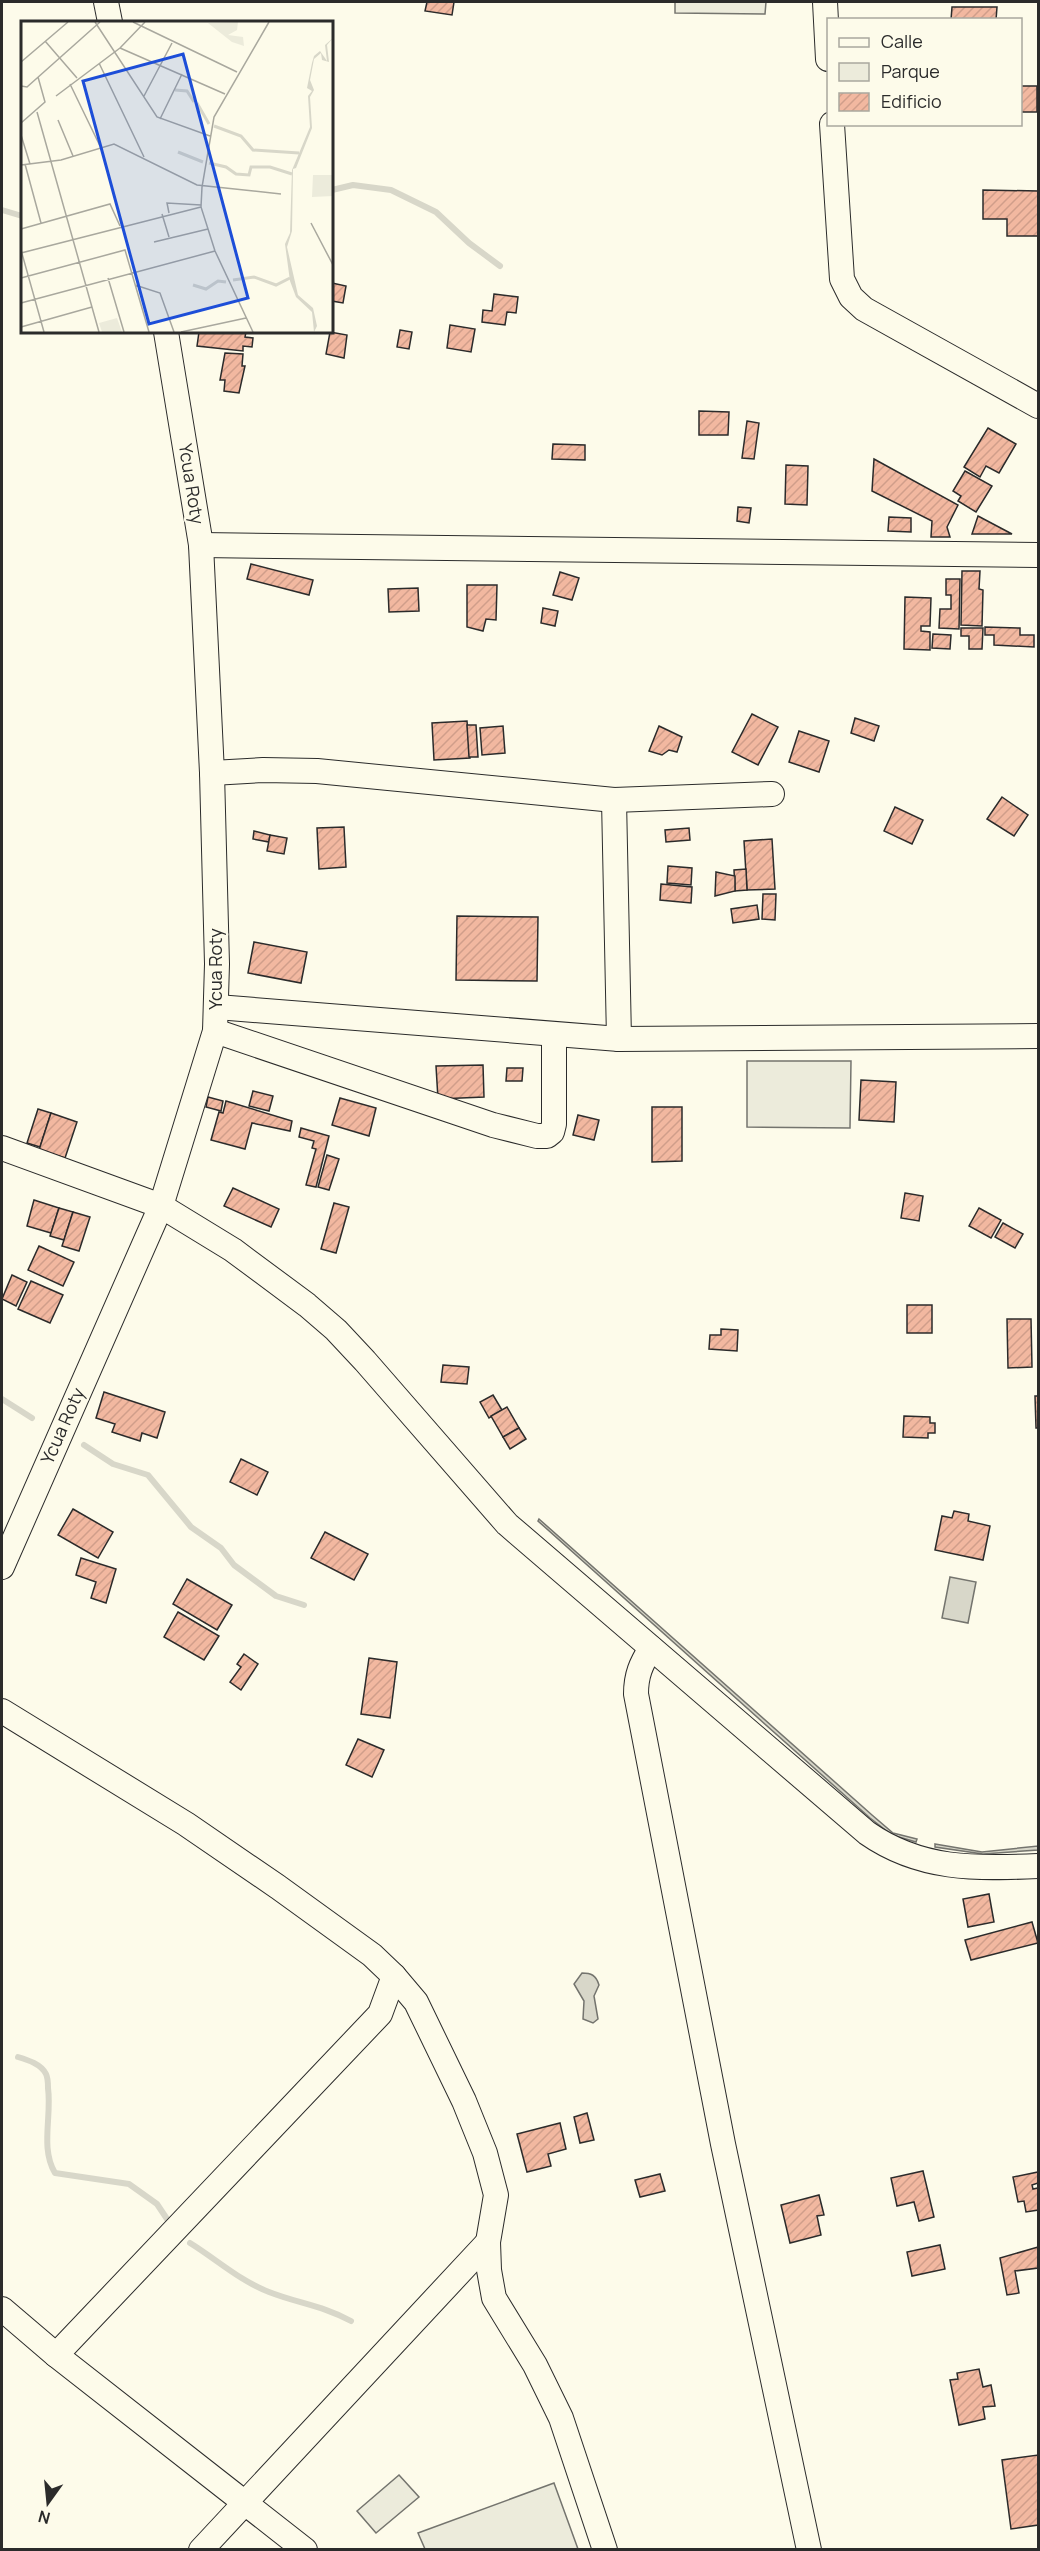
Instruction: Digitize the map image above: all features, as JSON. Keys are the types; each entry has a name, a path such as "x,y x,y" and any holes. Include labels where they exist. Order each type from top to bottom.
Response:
{"street":[{"path":"106,2 110,21"},
{"path":"825,2 827,40"},
{"path":"832,126 842,279 851,297 864,309 1038,406"},
{"name":"Ycua Roty","path":"2,1567 160,1206 215,1031 217,1007 212,773 201,545 166,333"},
{"path":"201,545 1038,555"},
{"path":"212,773 263,770 317,771 614,800 772,794"},
{"path":"614,800 619,1039"},
{"path":"217,1007 619,1039 1038,1036"},
{"path":"215,1031 493,1125 537,1136 547,1136 552,1132 555,1124 554,1035"},
{"path":"2,1148 160,1206 201,1229 275,1280 336,1330 507,1524 883,1844 902,1854 932,1862 1005,1868 1038,1866"},
{"path":"651,1648 640,1665 636,1678 636,1694 723,2144 809,2550"},
{"path":"2,1711 186,1824 372,1955 416,2002 464,2101 485,2153 496,2195 488,2242 489,2270 494,2298 536,2365 561,2418 605,2550"},
{"path":"56,2355 374,2021 380,2014 394,1976"},
{"path":"201,2550 488,2242"},
{"path":"2,2309 56,2355 305,2550"}],"green space":[{"path":"675,2 766,2 765,14 675,13"},
{"path":"747,1061 851,1061 850,1128 747,1127"},
{"path":"399,2475 419,2497 376,2533 357,2511"},
{"path":"554,2483 578,2549 425,2549 418,2533"}],"shaded area":[{"path":"539,1519 893,1833 917,1839 916,1842 892,1835 870,1818 538,1521"},
{"path":"950,1577 976,1582 968,1623 942,1618"},
{"path":"935,1844 982,1852 1038,1846 1038,1850 983,1854 935,1847"},
{"path":"582,1973 593,1975 599,1985 594,1996 598,2019 593,2023 583,2019 584,2001 574,1984"}],"building":[{"path":"427,2 454,2 452,15 425,11"},
{"path":"952,7 997,7 996,18 951,18"},
{"path":"1022,86 1037,86 1037,112 1022,112"},
{"path":"983,190 1038,191 1038,236 1007,236 1007,219 983,219"},
{"path":"333,283 346,286 343,303 333,301"},
{"path":"494,294 518,297 516,313 507,312 505,325 482,322 483,310 492,311"},
{"path":"450,325 475,329 471,352 447,348"},
{"path":"400,330 412,332 409,349 397,347"},
{"path":"199,333 246,333 245,337 253,338 252,347 243,346 243,351 197,346"},
{"path":"330,333 347,335 344,358 326,354"},
{"path":"225,353 243,354 242,366 245,366 239,393 224,391 225,380 220,380"},
{"path":"699,411 729,412 728,435 699,435"},
{"path":"747,421 759,423 754,459 742,458"},
{"path":"988,428 1016,444 999,473 986,466 980,477 964,467"},
{"path":"553,444 585,445 585,460 552,459"},
{"path":"874,459 958,505 947,527 950,537 931,537 932,521 872,491"},
{"path":"786,465 808,466 807,505 785,504"},
{"path":"965,471 992,486 976,512 958,501 961,496 953,491"},
{"path":"738,507 751,508 749,523 737,521"},
{"path":"978,516 1012,534 972,534"},
{"path":"889,517 911,518 911,532 888,531"},
{"path":"251,564 313,580 309,595 247,579"},
{"path":"962,571 980,571 979,589 983,590 982,626 961,625"},
{"path":"560,572 579,578 572,600 553,595"},
{"path":"946,579 960,579 959,629 939,628 940,609 951,609 951,595 946,595"},
{"path":"467,585 497,585 496,620 486,619 483,631 467,627"},
{"path":"418,588 419,611 389,612 388,589"},
{"path":"905,597 931,598 930,626 921,626 921,631 930,632 930,650 904,649"},
{"path":"543,608 558,611 555,626 541,623"},
{"path":"985,627 1020,628 1020,635 1034,635 1034,647 994,645 994,635 985,635"},
{"path":"961,628 983,628 982,649 969,649 969,636 961,636"},
{"path":"933,634 951,635 950,649 932,648"},
{"path":"752,714 778,727 758,765 732,752"},
{"path":"855,718 879,726 874,741 851,733"},
{"path":"467,721 470,758 434,760 432,723"},
{"path":"467,725 476,725 478,757 469,757"},
{"path":"503,726 505,753 482,755 480,728"},
{"path":"659,726 682,737 677,752 669,750 662,755 649,751"},
{"path":"799,731 829,741 819,772 789,762"},
{"path":"1002,797 1028,815 1014,836 987,819"},
{"path":"895,807 923,820 912,844 884,831"},
{"path":"344,827 346,867 319,869 317,828"},
{"path":"689,828 690,840 666,842 665,830"},
{"path":"254,831 270,835 269,842 253,839"},
{"path":"270,835 287,838 284,854 267,851"},
{"path":"772,839 775,889 747,890 744,841"},
{"path":"668,866 692,868 691,885 667,883"},
{"path":"746,869 747,890 735,891 734,870"},
{"path":"716,872 735,876 735,891 715,896"},
{"path":"661,884 692,887 691,903 660,900"},
{"path":"763,894 776,894 775,920 762,919"},
{"path":"757,905 759,919 733,923 731,909"},
{"path":"457,916 538,917 537,981 456,980"},
{"path":"254,942 307,952 301,983 248,973"},
{"path":"483,1065 484,1097 438,1099 436,1066"},
{"path":"507,1068 523,1068 522,1081 506,1081"},
{"path":"861,1080 896,1082 894,1122 859,1120"},
{"path":"253,1091 273,1096 269,1111 249,1106"},
{"path":"208,1097 223,1101 221,1111 206,1107"},
{"path":"340,1098 376,1108 369,1136 332,1125"},
{"path":"226,1101 292,1121 290,1131 252,1123 245,1149 211,1140 219,1112 223,1113"},
{"path":"652,1107 682,1107 682,1161 652,1162"},
{"path":"38,1109 51,1113 40,1147 27,1143"},
{"path":"51,1113 77,1122 65,1158 39,1150"},
{"path":"578,1115 599,1120 594,1140 573,1135"},
{"path":"301,1128 329,1136 316,1187 306,1185 316,1149 312,1148 314,1141 299,1137"},
{"path":"327,1155 339,1159 329,1190 318,1187"},
{"path":"233,1188 279,1209 271,1227 224,1206"},
{"path":"905,1193 923,1196 919,1221 901,1218"},
{"path":"34,1200 59,1208 51,1233 27,1226"},
{"path":"334,1203 349,1207 336,1253 321,1249"},
{"path":"59,1208 73,1212 64,1240 50,1236"},
{"path":"979,1208 1001,1220 991,1238 969,1226"},
{"path":"73,1212 90,1217 79,1251 62,1246"},
{"path":"1003,1223 1023,1234 1015,1248 995,1237"},
{"path":"39,1246 74,1262 63,1286 28,1270"},
{"path":"12,1275 27,1282 16,1306 2,1299"},
{"path":"31,1281 63,1295 50,1323 18,1309"},
{"path":"907,1305 932,1305 932,1333 907,1333"},
{"path":"1007,1319 1031,1319 1032,1367 1008,1368"},
{"path":"721,1329 738,1330 737,1351 709,1349 710,1335 721,1335"},
{"path":"443,1365 469,1367 467,1384 441,1382"},
{"path":"104,1392 165,1412 157,1438 142,1433 140,1441 112,1432 115,1424 96,1418"},
{"path":"493,1395 502,1410 489,1418 480,1402"},
{"path":"1035,1396 1038,1396 1038,1428 1036,1428"},
{"path":"507,1407 519,1428 503,1437 491,1416"},
{"path":"904,1416 930,1417 930,1423 935,1423 935,1433 928,1433 928,1438 903,1437"},
{"path":"519,1428 526,1439 510,1449 503,1437"},
{"path":"241,1459 268,1472 257,1495 230,1482"},
{"path":"73,1509 113,1532 98,1558 58,1535"},
{"path":"954,1511 969,1514 968,1521 990,1526 983,1560 935,1550 942,1516 952,1518"},
{"path":"325,1532 368,1554 354,1580 311,1558"},
{"path":"81,1558 116,1569 106,1603 91,1598 96,1582 76,1575"},
{"path":"187,1579 232,1605 217,1630 173,1604"},
{"path":"178,1612 219,1636 204,1660 164,1637"},
{"path":"244,1654 258,1664 241,1690 230,1682 241,1667 237,1664"},
{"path":"369,1658 397,1662 390,1718 361,1714"},
{"path":"358,1739 384,1750 372,1777 346,1765"},
{"path":"989,1894 994,1922 968,1927 963,1899"},
{"path":"1032,1922 1038,1943 971,1960 965,1940"},
{"path":"587,2113 594,2140 580,2143 574,2117"},
{"path":"560,2123 566,2149 548,2154 551,2166 527,2172 517,2134"},
{"path":"923,2171 934,2217 919,2221 914,2202 897,2206 891,2178"},
{"path":"1038,2172 1038,2183 1032,2185 1033,2189 1038,2188 1038,2210 1026,2212 1024,2201 1018,2202 1013,2177"},
{"path":"660,2174 665,2191 640,2197 635,2180"},
{"path":"819,2195 824,2215 817,2216 821,2235 790,2243 781,2205"},
{"path":"940,2245 945,2269 912,2276 907,2252"},
{"path":"1038,2247 1038,2268 1015,2271 1019,2293 1007,2295 1000,2258"},
{"path":"979,2369 983,2387 991,2385 995,2406 983,2407 985,2419 959,2425 950,2380 958,2379 957,2373"},
{"path":"1038,2455 1038,2525 1011,2529 1002,2460"}],"waterway":[{"path":"333,190 353,185 391,190 436,212 469,243 500,266"},
{"path":"2,210 21,216"},
{"path":"2,1399 32,1418"},
{"path":"84,1445 113,1464 148,1475 191,1527 221,1548 234,1565 276,1596 304,1605"},
{"path":"18,2057 38,2065 47,2076 49,2099 47,2143 55,2173 129,2184 157,2204 171,2225"},
{"path":"190,2243 258,2287 351,2321"}]}
